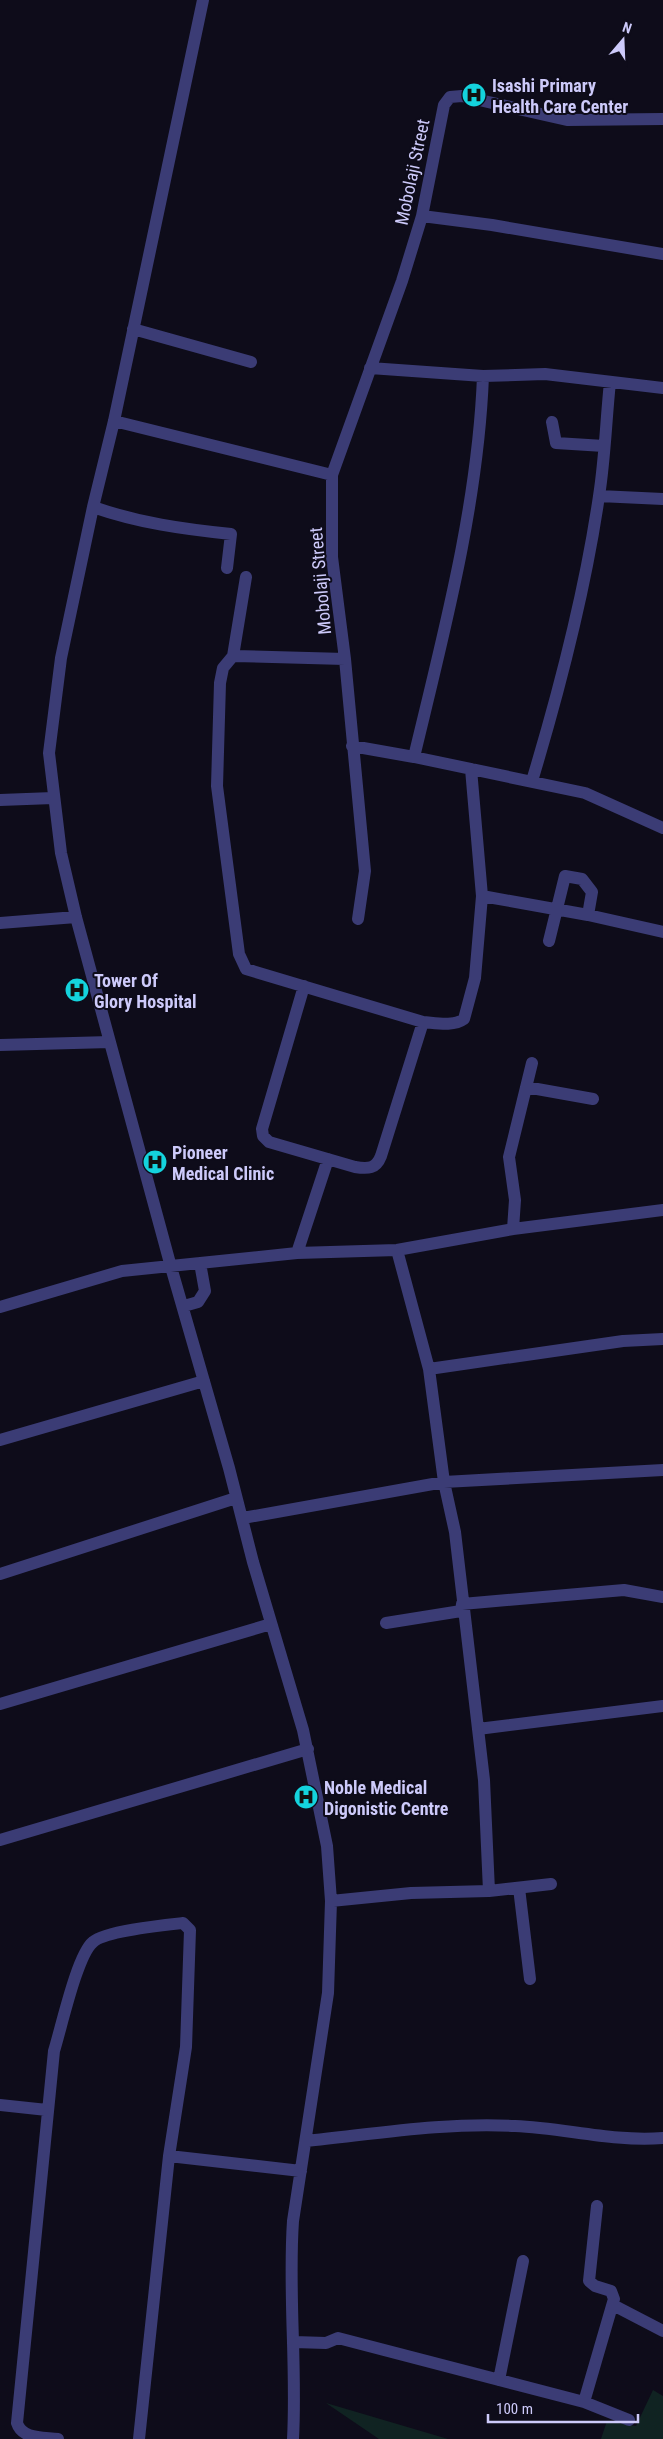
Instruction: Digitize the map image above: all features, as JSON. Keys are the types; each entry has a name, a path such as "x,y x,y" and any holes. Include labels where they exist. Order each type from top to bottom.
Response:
{"street":[{"path":"203,0 114,421 93,507 61,658 48,753 61,853 76,917 171,1267 184,1306 271,1624 308,1749 327,1846 331,1901 328,1993 290,2255 296,2392 293,2439"},
{"name":"Mobolaji Street","path":"358,919 365,871 345,659 332,557 332,475 402,281 422,216 444,106 450,97 462,96 567,120 663,119"},
{"path":"422,216 492,225 663,254"},
{"path":"133,329 251,362"},
{"path":"370,368 484,376 545,374 663,388"},
{"path":"414,757 452,597 481,429 484,376"},
{"path":"532,781 559,688 599,496 610,382"},
{"path":"114,421 332,475"},
{"path":"552,422 556,443 604,446"},
{"path":"599,496 663,499"},
{"path":"93,507 137,522 175,529 231,534 227,568"},
{"path":"246,577 232,656 223,668 220,683 217,786 238,954 246,969 423,1022 443,1024 456,1022 466,1016 475,978 482,896 471,769"},
{"path":"232,656 345,659"},
{"path":"352,746 585,793 663,828"},
{"path":"0,800 53,798"},
{"path":"549,941 565,876 582,879 592,892 588,915"},
{"path":"482,896 588,915 663,932"},
{"path":"0,922 76,917"},
{"path":"304,986 262,1133 269,1142 328,1160 368,1169 379,1161 423,1022"},
{"path":"0,1045 110,1042"},
{"path":"514,1229 515,1200 509,1157 532,1063"},
{"path":"526,1087 594,1099"},
{"path":"296,1253 328,1160"},
{"path":"0,1307 122,1271 296,1253 397,1250 514,1229 663,1210"},
{"path":"397,1250 429,1369 444,1482 455,1532 484,1780 489,1891"},
{"path":"184,1306 198,1302 205,1291 200,1263"},
{"path":"429,1369 623,1341 663,1339"},
{"path":"0,1440 204,1381"},
{"path":"243,1518 444,1482 663,1470"},
{"path":"0,1574 236,1498"},
{"path":"462,1604 624,1590 663,1597"},
{"path":"386,1623 461,1611 462,1604"},
{"path":"0,1704 271,1624"},
{"path":"478,1729 663,1706"},
{"path":"0,1840 308,1749"},
{"path":"331,1901 411,1893 489,1891 551,1884"},
{"path":"519,1888 530,1979"},
{"path":"58,2439 24,2435 19,2431 17,2423 54,2051 68,2001 85,1952 91,1943 110,1934 185,1924 190,1930 186,2047 169,2156 139,2439"},
{"path":"0,2105 47,2110"},
{"path":"306,2141 419,2129 484,2125 551,2128 614,2139 663,2138"},
{"path":"169,2156 301,2171"},
{"path":"584,2402 614,2299 611,2291 596,2286 589,2281 597,2206"},
{"path":"499,2380 523,2261"},
{"path":"613,2305 663,2331"},
{"path":"294,2342 326,2343 338,2338 584,2402 629,2420"}],"green space":[{"path":"653,2390 663,2396 663,2439 601,2439 607,2421 636,2426"},
{"path":"326,2403 448,2439 379,2439"}],"place":[{"name":"Isashi Primary Health Care Center","path":"474,95"},
{"name":"Tower Of Glory Hospital","path":"77,990"},
{"name":"Pioneer Medical Clinic","path":"155,1162"},
{"name":"Noble Medical Digonistic Centre","path":"306,1797"}]}
